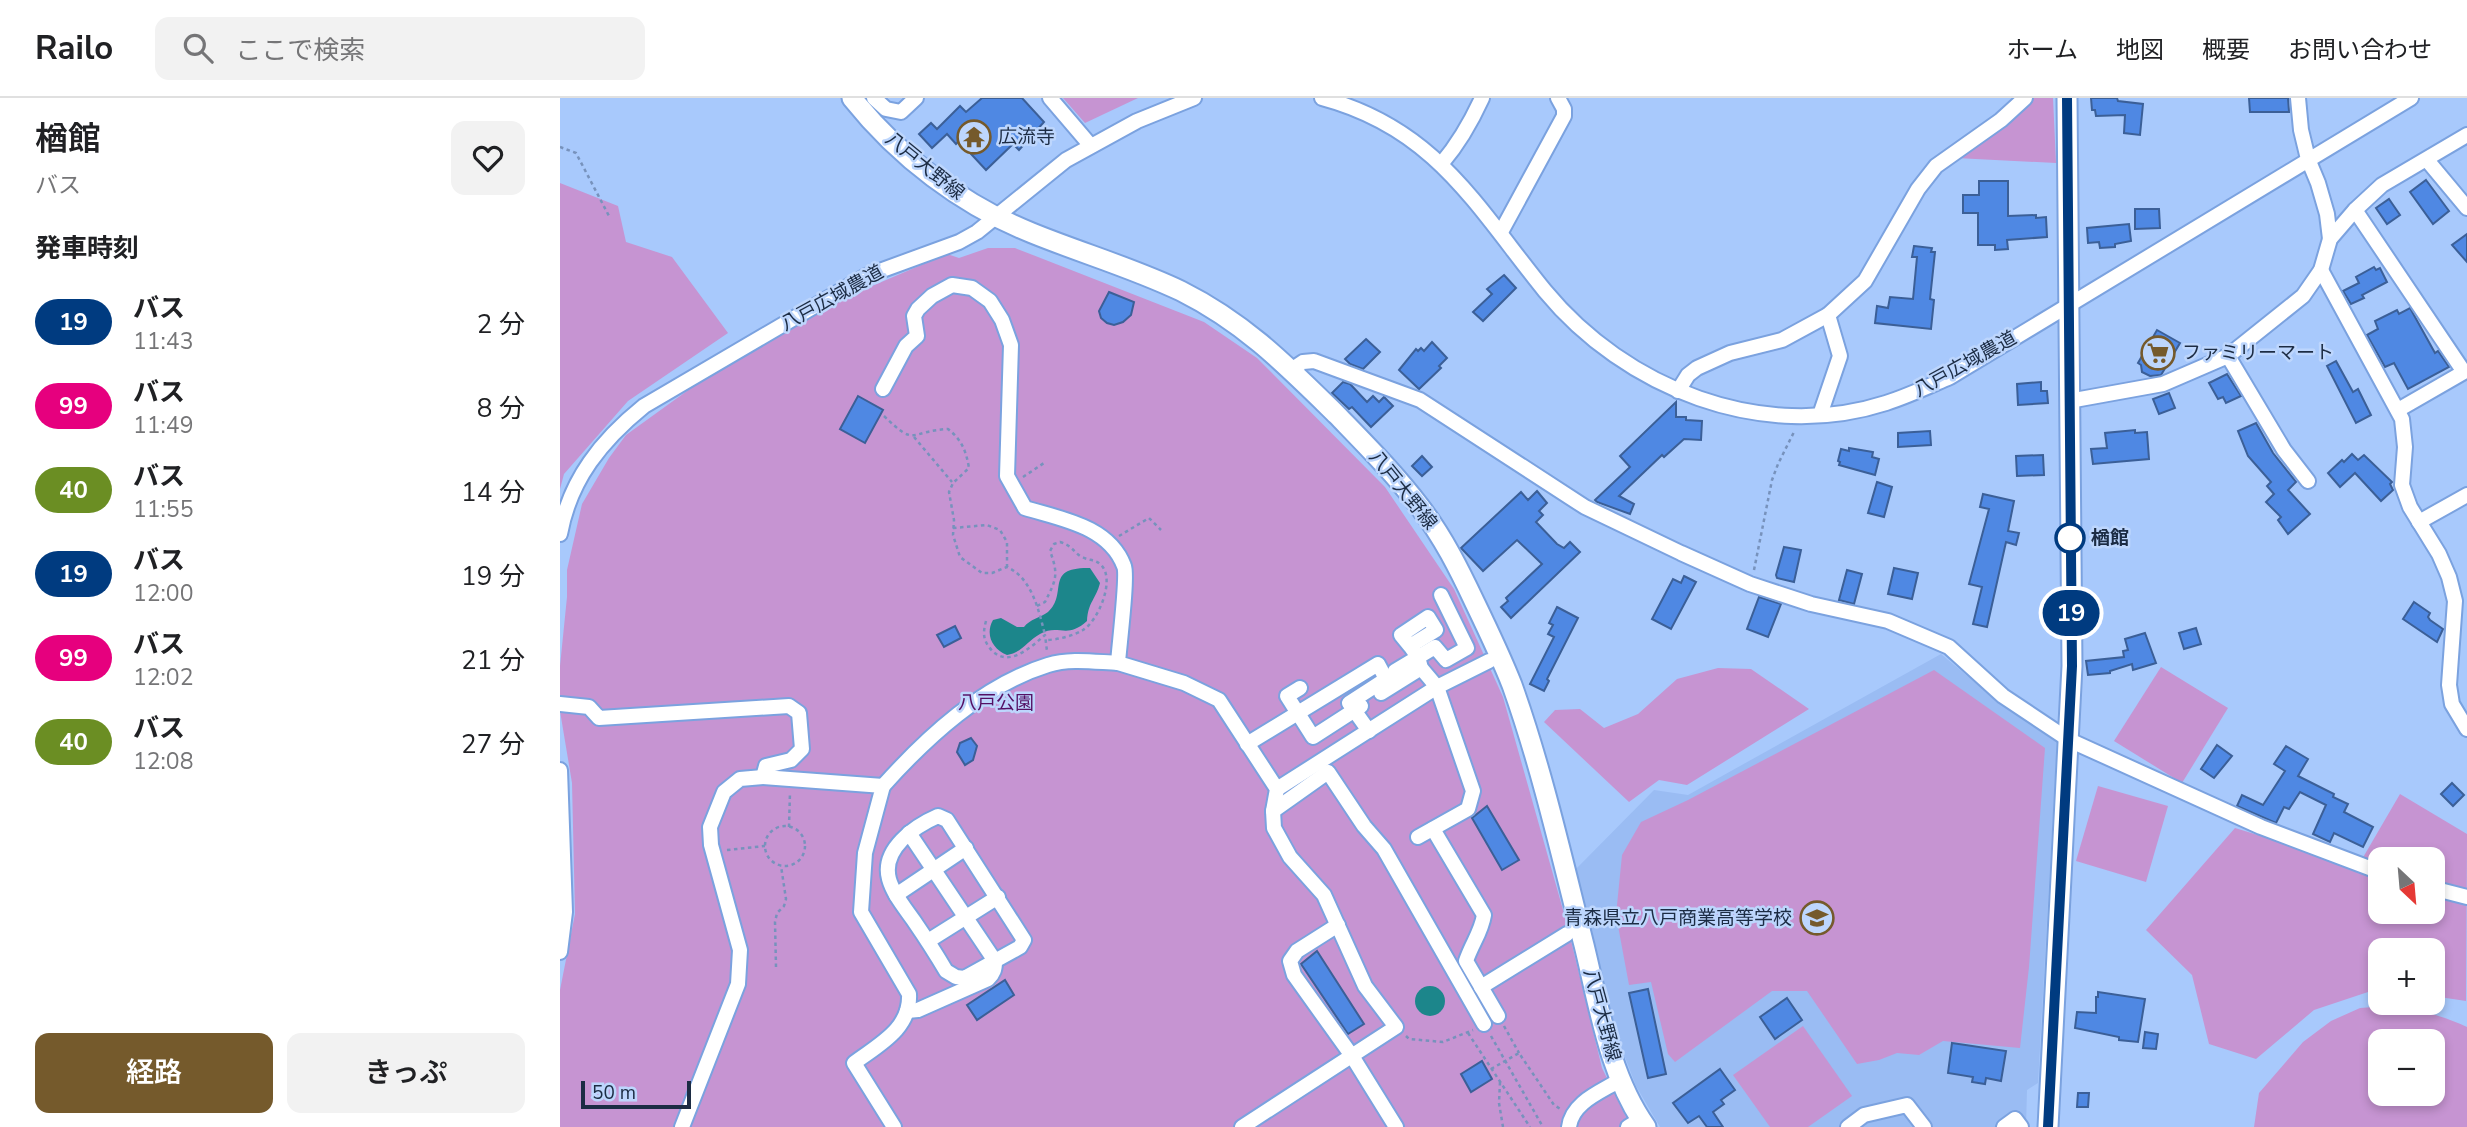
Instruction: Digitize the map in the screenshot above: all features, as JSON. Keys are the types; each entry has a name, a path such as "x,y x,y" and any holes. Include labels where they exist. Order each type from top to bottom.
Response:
{"main road":[{"name":"八戸大野線","path":"852,98 892,142 928,172 958,195 997,218 1178,290 1239,324 1291,370 1392,471 1421,507 1455,559 1500,654 1526,729 1620,1080 1638,1124"},
{"path":"2048,1127 2072,666 2067,98"}],"street":[{"path":"874,98 886,109 901,111 916,98"},
{"path":"1050,98 1091,146"},
{"name":"八戸広域農道","path":"560,534 566,509 590,460 621,424 644,406 866,276 959,242 997,218 1066,160 1137,121 1194,98"},
{"name":"八戸広域農道","path":"1322,98 1375,117 1425,149 1441,163 1501,232 1545,290 1587,335 1634,370 1710,403 1745,411 1799,415 1820,415 1885,404 1950,377 2410,98"},
{"path":"1441,163 1456,147 1470,125 1482,98"},
{"path":"1501,232 1564,116 1564,109 1558,98"},
{"path":"1678,391 1688,375 1697,368 1730,353 1782,340 1828,315 1865,281 1918,188 1936,166 2001,120 2025,98"},
{"path":"2298,98 2301,130 2324,204 2330,239"},
{"path":"2069,401 2163,384 2228,356 2303,296 2321,270 2330,239 2355,210 2382,185 2467,135"},
{"path":"2427,160 2467,208"},
{"path":"2355,210 2464,372 2398,411"},
{"path":"2321,270 2402,419 2405,447 2402,485 2410,507 2439,554 2449,576 2455,601 2449,685 2452,704 2467,729"},
{"path":"883,389 906,346 917,336 914,316 932,296 952,285 972,288 990,301 1002,320 1012,345 1007,476 1025,508 1090,529 1109,543 1125,567 1118,663"},
{"path":"1820,415 1840,356 1828,315"},
{"path":"2228,356 2284,450 2308,481"},
{"path":"1291,370 1303,362 1314,361 1420,400 1585,507 1750,584 1811,604 1888,621 1950,647 2003,696 2069,740 2261,827 2368,867"},
{"path":"2419,522 2467,495"},
{"path":"1300,688 1287,696 1314,737 1399,681 1395,671 1417,657 1435,647 1446,660 1467,648 1441,595"},
{"path":"1417,657 1437,687 1474,791 1468,808 1418,837"},
{"path":"894,1127 854,1063 895,1032 907,1011 909,994 861,912 865,853 883,786 946,722 1011,680 1049,665 1070,661 1118,663 1185,682 1219,700 1277,789 1273,811 1274,828 1290,857 1324,895 1365,986 1396,1027 1241,1127"},
{"path":"1277,789 1437,687 1489,661"},
{"path":"1247,744 1378,663 1386,679 1349,703 1369,731"},
{"path":"560,704 589,708 599,718 789,706 799,713 802,749 791,760 766,766 763,777"},
{"path":"560,770 565,912 560,952"},
{"path":"1273,811 1328,772 1384,849 1484,1024"},
{"path":"682,1127 738,984 740,950 713,851 710,827 724,792 740,779 763,777 883,786"},
{"path":"942,817 947,820 1024,940 1020,947 964,978 946,971 896,895 888,876 890,860 909,832 933,818 942,817"},
{"path":"1433,829 1484,915 1481,932 1470,948 1466,961 1498,1016"},
{"path":"907,1011 918,1010 988,979 994,973 995,961 909,832"},
{"path":"896,895 966,848"},
{"path":"2445,891 2467,897"},
{"path":"928,942 998,897"},
{"path":"1338,925 1297,951 1290,961 1294,975 1352,1056 1396,1127"},
{"path":"1482,987 1567,934"},
{"path":"1570,1122 1578,1106 1620,1080"},
{"path":"1848,1127 1864,1115 1907,1105 1924,1127"},
{"path":"2004,1127 2015,1119 2021,1127"}],"path":[{"path":"560,147 576,153 609,216"},
{"path":"1750,584 1763,534 1772,480 1794,436 1799,415"},
{"path":"884,416 904,435 914,437 928,430 948,429 959,437 969,468 953,483 949,492 960,557 982,573 992,573 1007,567"},
{"path":"914,437 953,483"},
{"path":"1012,485 1044,463"},
{"path":"1109,543 1149,517 1161,530"},
{"path":"953,528 987,525 1000,530 1007,542 1007,567"},
{"path":"986,621 983,633 986,644 995,655 1005,659 1027,651 1045,638 1085,629 1098,611 1108,586 1102,566 1093,559 1081,557 1070,545 1060,542 1054,544 1050,551 1057,569 1056,576 1045,602 1037,606"},
{"path":"1007,567 1020,576 1037,606 1049,665"},
{"path":"789,827 790,779"},
{"path":"789,827 801,834 804,854 795,864 781,866 770,859 765,846 767,839 776,829 789,827"},
{"path":"713,851 765,846"},
{"path":"776,967 775,922 786,899 781,866"},
{"path":"1498,1016 1554,1105 1570,1122"},
{"path":"1396,1027 1409,1039 1443,1042 1484,1024 1543,1127"},
{"path":"1468,1033 1530,1127"},
{"path":"1491,1069 1519,1052"},
{"path":"1500,1082 1499,1103 1503,1127"}],"shaded area":[{"path":"1090,568 1100,583 1087,621 1073,630 1047,631 1007,655 997,649 990,636 993,620 1001,618 1017,627 1024,627 1054,605 1062,576 1076,569"},
{"name":"青森県立八戸商業高等学校","path":"1941,654 1995,699 2057,740 2038,1083 2027,1090 2026,1127 1660,1127 1636,1086 1618,1039 1575,870 1654,790 1688,795"},
{"path":"1430,986 1441,990 1445,1001 1441,1012 1430,1016 1419,1012 1415,1001 1419,990"}],"green space":[{"path":"1063,98 1138,98 1085,123"},
{"path":"2034,98 2053,98 2056,163 1956,158"},
{"path":"560,183 618,206 626,242 672,257 728,333 628,401 564,474 560,489"},
{"name":"八戸公園","path":"988,248 1015,248 1204,322 1257,358 1385,487 1454,589 1503,697 1567,924 1602,1068 1631,1127 560,1127 560,990 575,914 572,783 560,711 560,666 567,570 582,504 626,435 698,383 851,295 947,254 959,258"},
{"path":"2161,667 2228,708 2182,783 2114,741"},
{"path":"1718,668 1751,669 1809,709 1687,785 1659,780 1629,802 1544,722 1555,710 1580,709 1604,728 1638,714 1677,679"},
{"name":"青森県立八戸商業高等学校","path":"1934,670 2045,748 2029,967 2020,1048 1943,1041 1919,1055 1897,1053 1857,1064 1807,991 1772,991 1675,1062 1668,1054 1651,982 1629,985 1616,915 1622,855 1641,822 1688,800"},
{"path":"2098,786 2168,806 2146,882 2076,861"},
{"path":"2400,794 2467,834 2466,1001 2445,998 2445,938 2368,938 2368,992 2314,1010 2256,1059 2209,1044 2192,975 2146,930 2235,828 2358,866 2368,849 2368,924 2445,924 2445,847 2369,847"},
{"path":"2368,1007 2368,1015 2434,1015 2467,1027 2467,1127 2254,1127 2259,1093 2303,1042 2331,1021 2360,1008"},
{"path":"1803,1026 1852,1096 1808,1127 1770,1127 1733,1075"}],"building":[{"path":"982,98 1022,98 1044,122 1019,150 1013,144 986,170 959,141 956,144 947,134 932,148 919,134 931,123 937,129 960,106 966,112"},
{"path":"2091,98 2117,98 2118,101 2143,104 2140,135 2124,133 2125,115 2096,116 2095,110 2092,110"},
{"path":"2249,98 2288,98 2289,112 2250,112"},
{"path":"2426,180 2449,211 2433,224 2410,192"},
{"path":"1979,181 2008,181 2008,216 2046,217 2047,237 2007,240 2008,249 1995,250 1995,245 1978,245 1978,213 1963,213 1963,195 1979,195"},
{"path":"2389,199 2400,215 2387,224 2376,208"},
{"path":"2135,209 2159,209 2160,228 2135,229"},
{"path":"2129,224 2131,241 2115,244 2115,247 2100,248 2099,242 2088,243 2087,228"},
{"path":"2467,234 2467,262 2452,245"},
{"path":"1914,246 1932,248 1931,252 1935,252 1930,299 1934,300 1931,329 1875,323 1877,306 1888,308 1890,297 1913,299 1917,257 1912,257"},
{"path":"2374,267 2376,270 2380,268 2387,282 2351,304 2343,291 2359,283 2356,277"},
{"path":"1504,275 1516,288 1483,321 1473,312 1492,294 1487,289"},
{"path":"1109,292 1134,302 1131,315 1114,325 1101,318 1099,311"},
{"path":"2410,308 2435,353 2438,351 2449,367 2408,389 2394,363 2385,367 2367,335 2378,329 2375,321 2397,310 2399,314"},
{"name":"ファミリーマート","path":"2157,330 2180,343 2161,375 2150,376 2142,372 2138,363"},
{"path":"1366,339 1380,352 1363,369 1345,359"},
{"path":"1432,342 1447,358 1439,366 1441,368 1419,389 1399,370 1416,349 1418,351 1421,348 1424,351"},
{"path":"2336,361 2353,392 2358,389 2371,415 2356,423 2327,366"},
{"path":"2227,374 2241,396 2226,403 2223,397 2218,399 2209,383"},
{"path":"1343,382 1350,384 1367,402 1373,396 1379,402 1384,397 1393,406 1371,427 1352,407 1349,409 1332,393"},
{"path":"2041,382 2041,391 2047,391 2048,403 2018,405 2017,384"},
{"path":"2169,393 2175,408 2159,414 2153,399"},
{"path":"858,396 883,410 865,443 840,429"},
{"path":"1676,402 1676,417 1702,421 1701,440 1684,439 1664,457 1662,455 1619,496 1634,504 1630,514 1597,502 1595,500 1630,467 1620,456"},
{"path":"2256,423 2273,453 2296,482 2288,490 2310,514 2288,534 2278,520 2281,517 2266,502 2274,494 2267,486 2271,482 2248,456 2238,431"},
{"path":"2135,430 2135,433 2147,432 2149,459 2093,464 2091,449 2107,448 2105,433"},
{"path":"1930,431 1931,445 1898,447 1898,433"},
{"path":"1849,448 1873,452 1872,457 1879,459 1875,475 1839,465 1841,449 1849,451"},
{"path":"2352,454 2358,460 2364,455 2392,482 2390,484 2393,490 2381,501 2355,473 2340,487 2328,473"},
{"path":"2043,455 2044,475 2017,476 2016,456"},
{"path":"1422,456 1432,467 1422,476 1412,466"},
{"path":"1877,482 1892,487 1884,517 1868,513"},
{"path":"1537,491 1547,503 1539,511 1543,515 1536,522 1557,544 1564,548 1570,542 1580,552 1511,618 1501,607 1508,601 1506,598 1542,564 1517,540 1483,571 1461,548 1521,492 1528,500"},
{"path":"1983,494 2014,501 2008,531 2019,533 2016,545 2006,542 1987,627 1973,624 1982,587 1969,584 1989,509 1980,507"},
{"path":"1784,547 1801,550 1794,582 1777,578 1776,575"},
{"path":"1894,568 1918,573 1912,599 1888,594"},
{"path":"1847,570 1862,574 1854,604 1839,600"},
{"path":"1684,576 1696,582 1671,629 1652,619 1673,579 1681,583"},
{"path":"1759,597 1781,604 1768,637 1747,629"},
{"path":"2414,602 2430,613 2430,620 2443,629 2437,642 2403,619"},
{"path":"1557,607 1578,618 1547,679 1549,681 1544,691 1530,684 1554,637 1548,634 1553,625 1549,623"},
{"path":"955,626 961,638 944,647 937,635"},
{"path":"2196,628 2201,644 2184,649 2179,633"},
{"path":"2145,633 2156,663 2133,670 2132,664 2110,673 2088,675 2086,661 2124,657 2123,651 2128,650 2125,639"},
{"path":"971,738 977,746 973,760 965,765 957,752 960,743"},
{"path":"2217,745 2232,756 2214,778 2201,769"},
{"path":"2286,746 2308,759 2298,776 2334,794 2333,797 2348,804 2344,812 2373,827 2363,847 2334,833 2330,842 2313,834 2326,805 2300,792 2289,809 2284,807 2276,823 2237,806 2242,795 2263,805 2285,771 2274,764"},
{"path":"2452,783 2464,795 2453,806 2441,794"},
{"path":"1487,806 1519,860 1502,870 1472,818"},
{"path":"1317,951 1364,1024 1348,1034 1301,964"},
{"path":"1005,980 1014,995 977,1020 967,1005"},
{"path":"1648,989 1666,1074 1648,1078 1629,993"},
{"path":"2098,992 2145,999 2138,1042 2119,1040 2119,1037 2075,1028 2077,1012 2096,1013"},
{"path":"1787,998 1802,1020 1775,1039 1760,1017"},
{"path":"2145,1032 2158,1034 2156,1049 2143,1048"},
{"path":"1952,1043 2006,1051 2001,1081 1986,1078 1985,1084 1972,1082 1973,1077 1948,1073"},
{"path":"1482,1061 1492,1079 1471,1092 1461,1074"},
{"path":"1720,1069 1735,1090 1721,1100 1724,1104 1713,1112 1723,1127 1707,1127 1699,1116 1688,1123 1673,1103"},
{"path":"2078,1093 2089,1093 2088,1107 2077,1107"}],"bus line":[{"name":"19","path":"2048,1127 2072,666 2067,98"}],"place":[{"name":"広流寺","path":"974,137"},
{"name":"ファミリーマート","path":"2158,353"},
{"name":"楢館","path":"2070,538"},
{"name":"青森県立八戸商業高等学校","path":"1817,918"}]}
